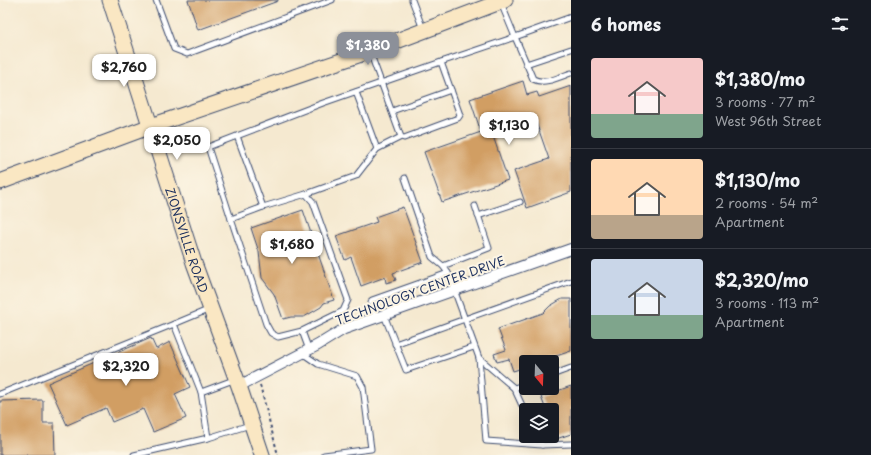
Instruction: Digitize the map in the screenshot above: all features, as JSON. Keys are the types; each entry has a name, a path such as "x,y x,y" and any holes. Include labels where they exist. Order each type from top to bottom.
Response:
{"main road":[{"name":"ZIONSVILLE ROAD","path":"110,0 194,263 238,382 262,455"},
{"path":"0,182 151,126 370,51 503,1"}],"street":[{"name":"TECHNOLOGY CENTER DRIVE","path":"238,382 257,376 306,352 344,329 571,249"}],"lane":[{"path":"156,0 174,49 187,54 332,0"},
{"path":"412,0 424,31"},
{"path":"503,1 515,37 530,74 537,81 547,81 571,73"},
{"path":"306,194 313,202 348,300 343,311 302,331 278,337 271,333 266,324 208,148 356,92 571,17"},
{"path":"526,64 571,48"},
{"path":"370,51 402,137"},
{"path":"232,219 262,207 306,194 356,176 377,149 402,137 458,118 460,115 441,62"},
{"path":"392,111 451,90"},
{"path":"356,92 377,149"},
{"path":"237,136 262,207"},
{"path":"405,178 432,257 443,266 448,273 479,358 486,442 542,445 571,444"},
{"path":"478,216 520,202"},
{"path":"443,266 488,249 489,246 475,206"},
{"path":"448,273 372,300 371,303 396,344 405,368 408,370 474,347"},
{"path":"396,344 571,281"},
{"path":"0,394 211,309"},
{"path":"174,324 201,392 208,438"},
{"path":"302,331 306,352 318,364 357,376 363,387 371,449 324,455"},
{"path":"479,358 514,388 521,403"},
{"path":"559,372 571,368"},
{"path":"201,392 238,382"},
{"path":"514,388 519,386"},
{"path":"134,455 208,438 252,424"}],"path":[{"path":"257,376 278,455"}],"building":[{"path":"188,0 278,0 278,1 198,30"},
{"path":"523,81 527,95 537,92 539,97 571,86 571,192 527,208 514,171 549,159 536,122 493,136 508,180 442,202 424,152 481,132 470,99"},
{"path":"403,207 423,262 393,273 396,280 386,283 385,277 361,286 351,257 345,260 336,236 377,222 375,217"},
{"path":"303,210 334,300 324,303 321,307 304,317 291,317 283,319 274,294 262,278 259,252 251,228"},
{"path":"562,299 571,299 571,351 559,355 519,355 519,369 513,371 509,359 497,362 494,354 506,350 498,329 543,313 550,306"},
{"path":"151,338 156,349 170,342 190,387 175,394 186,418 153,432 143,409 112,422 106,408 67,425 48,383"},
{"path":"571,386 571,434 559,438 559,403 543,403 541,397 546,395 559,395 559,390"},
{"path":"43,400 43,423 54,423 55,455 0,455 0,401"}]}
